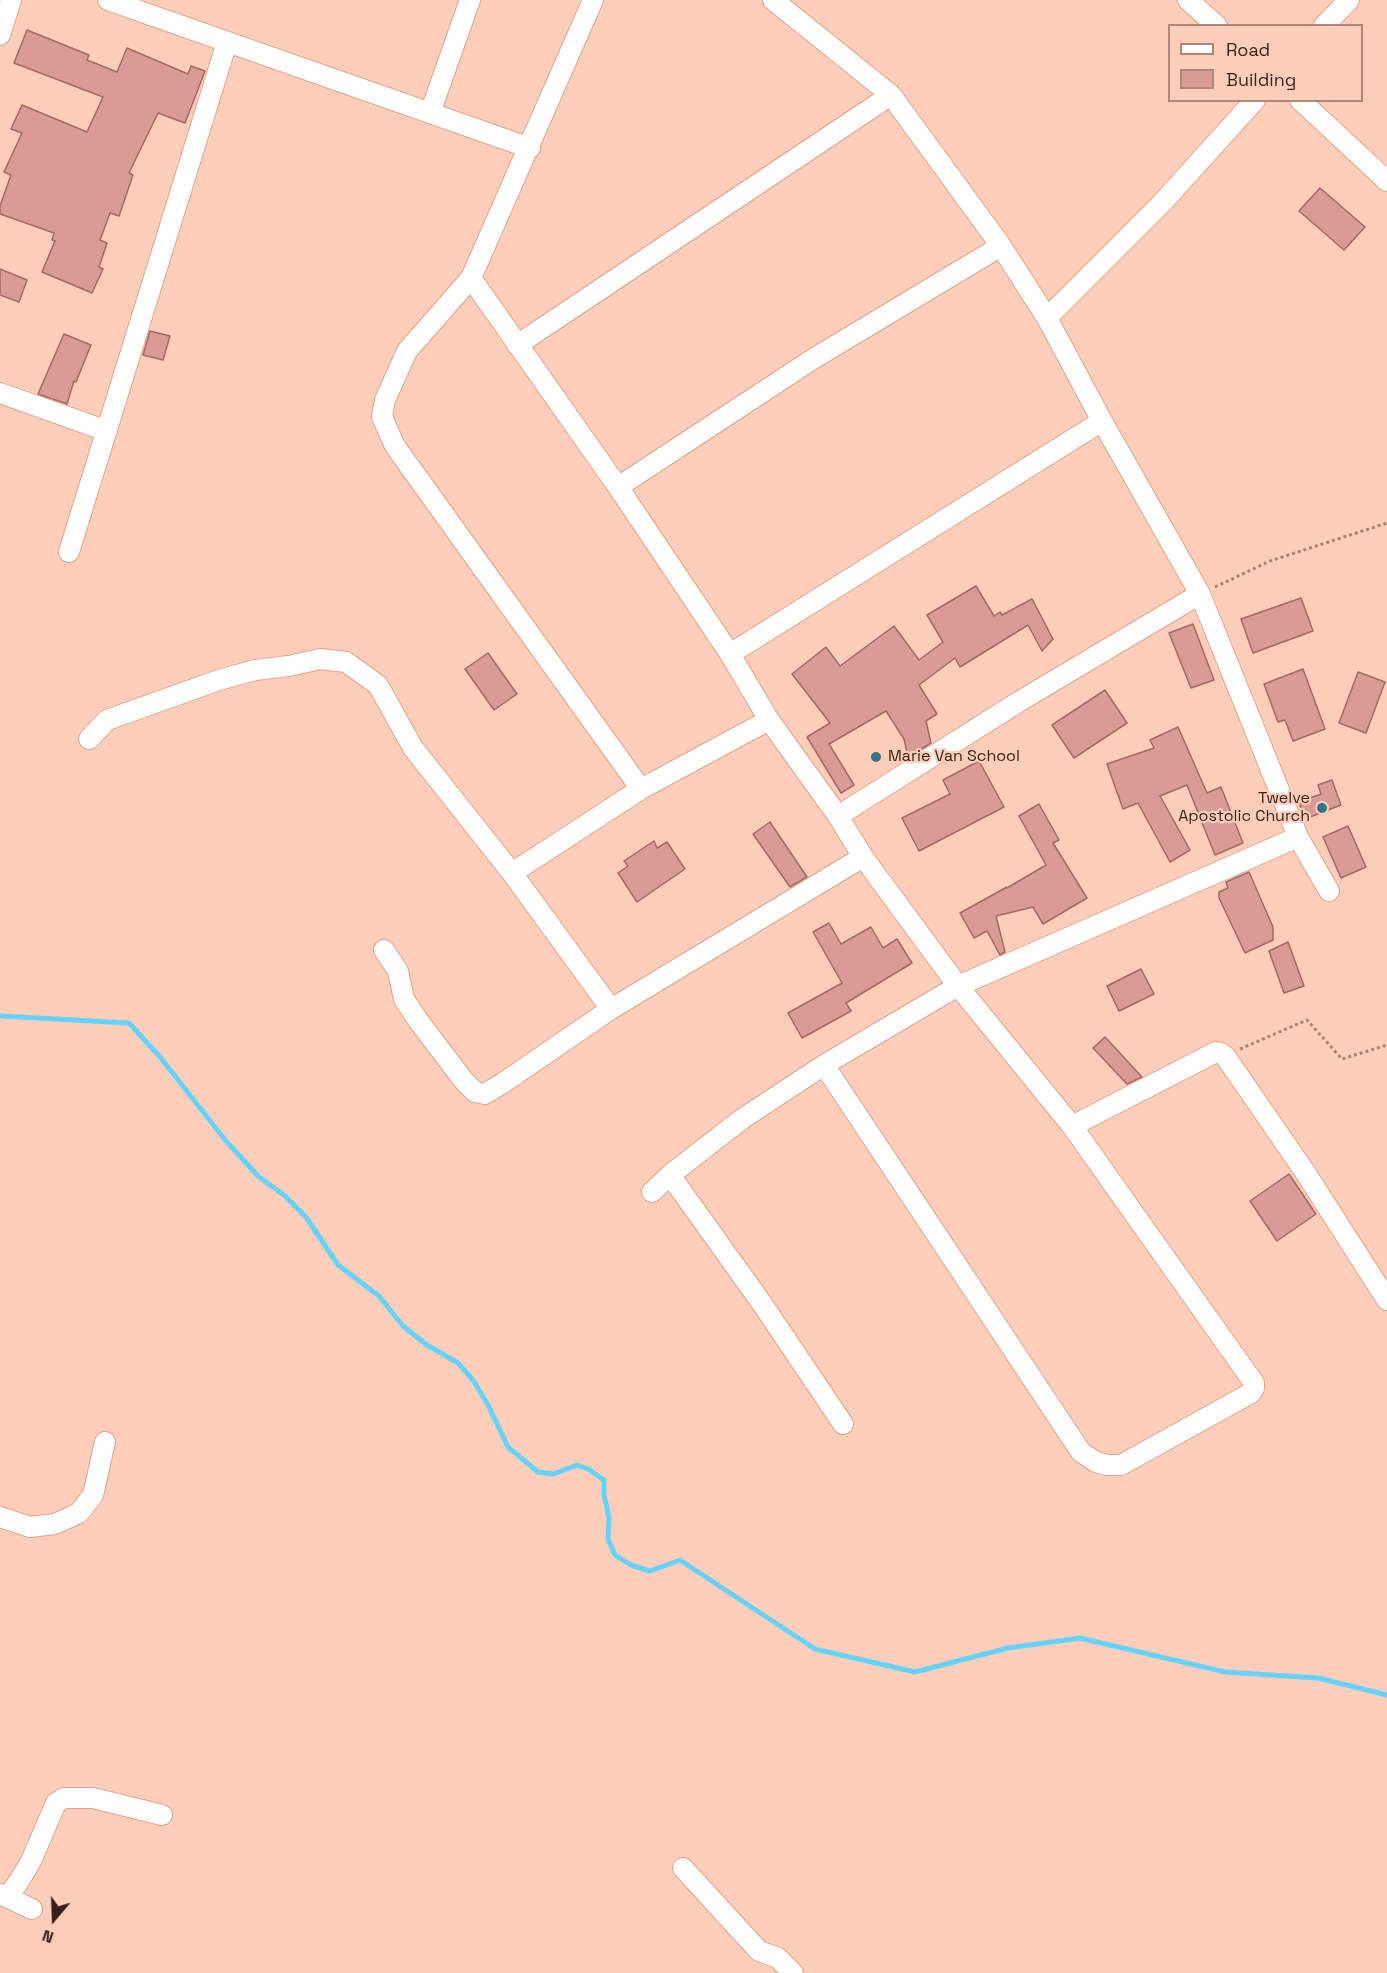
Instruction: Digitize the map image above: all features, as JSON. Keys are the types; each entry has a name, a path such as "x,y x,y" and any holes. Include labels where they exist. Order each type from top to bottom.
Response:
{"street":[{"path":"0,35 11,0"},
{"path":"108,0 530,148"},
{"path":"430,113 470,0"},
{"path":"593,0 471,278 408,351 385,400 382,417 395,446 641,789"},
{"path":"773,0 891,95 1001,246 1047,318 1102,421 1200,594 1298,837 1329,891"},
{"path":"1188,0 1215,24"},
{"path":"1326,24 1348,0"},
{"path":"69,552 227,42"},
{"path":"517,345 891,95"},
{"path":"1047,318 1162,203 1253,102"},
{"path":"1302,102 1387,181"},
{"path":"618,487 813,359 1001,246"},
{"path":"471,278 618,487 730,654 769,720 838,816 863,857 958,986 1072,1126 1254,1383 1251,1393 1121,1465 1096,1462 1081,1452 824,1065"},
{"path":"0,393 106,431"},
{"path":"730,654 1102,421"},
{"path":"838,816 1020,701 1200,594"},
{"path":"89,738 107,720 219,680 255,670 289,666 320,658 346,662 378,685 413,748 512,873 611,1009"},
{"path":"512,873 641,789 769,720"},
{"path":"652,1192 669,1175 742,1119 824,1065 958,986 1298,837"},
{"path":"384,950 398,971 404,999 464,1081 475,1092 485,1094 611,1009 863,857"},
{"path":"1072,1126 1216,1052 1225,1056 1305,1172 1387,1300"},
{"path":"669,1175 763,1305 843,1424"},
{"path":"0,1517 30,1527 55,1524 80,1513 93,1495 105,1442"},
{"path":"32,1909 3,1895 18,1883 31,1862 56,1803 64,1798 93,1798 162,1815"},
{"path":"683,1868 759,1951 778,1959 793,1973"}],"path":[{"path":"1200,594 1270,561 1387,523"},
{"path":"1225,1056 1308,1020 1342,1059 1387,1045"}],"building":[{"path":"27,30 89,55 87,60 117,72 127,48 188,74 191,66 205,71 185,123 158,113 129,173 133,175 119,216 110,213 100,240 107,243 99,267 103,269 92,293 42,272 55,241 52,240 54,233 0,214 0,206 11,175 4,172 22,133 11,129 22,105 87,132 103,97 14,63"},
{"path":"1320,188 1365,227 1344,250 1299,211"},
{"path":"0,269 27,280 19,302 0,295"},
{"path":"150,331 170,336 163,360 143,355"},
{"path":"64,334 91,345 76,382 74,381 67,404 38,394"},
{"path":"976,586 994,616 1000,612 1002,615 1032,599 1053,639 1042,651 1028,625 960,667 955,658 919,685 937,714 926,721 931,743 908,757 904,739 886,711 829,744 854,785 841,793 807,737 830,723 792,674 826,647 840,666 894,626 919,660 943,642 927,615"},
{"path":"1301,598 1313,631 1253,653 1241,619"},
{"path":"1193,624 1214,680 1191,688 1169,633"},
{"path":"488,653 517,694 494,710 465,669"},
{"path":"1303,669 1325,729 1293,741 1285,720 1278,722 1264,684"},
{"path":"1358,672 1385,682 1366,733 1339,723"},
{"path":"1105,690 1127,723 1074,758 1052,725"},
{"path":"1178,727 1207,793 1221,787 1243,843 1215,855 1187,785 1160,796 1190,850 1170,862 1138,803 1123,809 1107,764 1154,748 1150,740"},
{"path":"979,761 1004,807 919,851 902,818 950,794 943,780"},
{"name":"Twelve Apostolic Church","path":"1332,780 1341,805 1305,819 1299,802 1321,794 1318,785"},
{"path":"1039,804 1059,840 1053,843 1087,898 1043,924 1033,907 996,916 1005,952 1000,955 987,931 974,938 960,913 1046,865 1019,816"},
{"path":"770,822 807,877 790,887 753,834"},
{"path":"1348,826 1366,867 1341,878 1323,837"},
{"path":"654,841 657,848 667,842 685,869 637,902 618,873 628,866 624,861"},
{"path":"1249,872 1273,927 1273,940 1245,953 1219,898 1219,892 1228,888 1226,882"},
{"path":"829,923 841,944 871,927 883,948 897,939 912,963 846,1003 851,1011 802,1038 788,1013 842,983 813,932"},
{"path":"1288,942 1304,986 1284,993 1269,951"},
{"path":"1141,969 1154,994 1119,1011 1107,986"},
{"path":"1105,1037 1142,1077 1127,1084 1093,1048"},
{"path":"1289,1174 1316,1214 1277,1241 1250,1201"}],"waterway":[{"path":"0,1016 129,1023 160,1057 226,1141 258,1176 285,1196 306,1217 338,1265 379,1296 403,1326 427,1345 458,1363 473,1380 488,1405 508,1447 538,1472 553,1474 577,1465 588,1469 604,1480 604,1495 609,1517 608,1539 615,1555 631,1565 650,1571 680,1560 815,1649 915,1672 1008,1648 1080,1638 1225,1672 1318,1678 1387,1695"}],"place":[{"name":"Marie Van School","path":"876,757"},
{"name":"Twelve Apostolic Church","path":"1322,808"}]}
